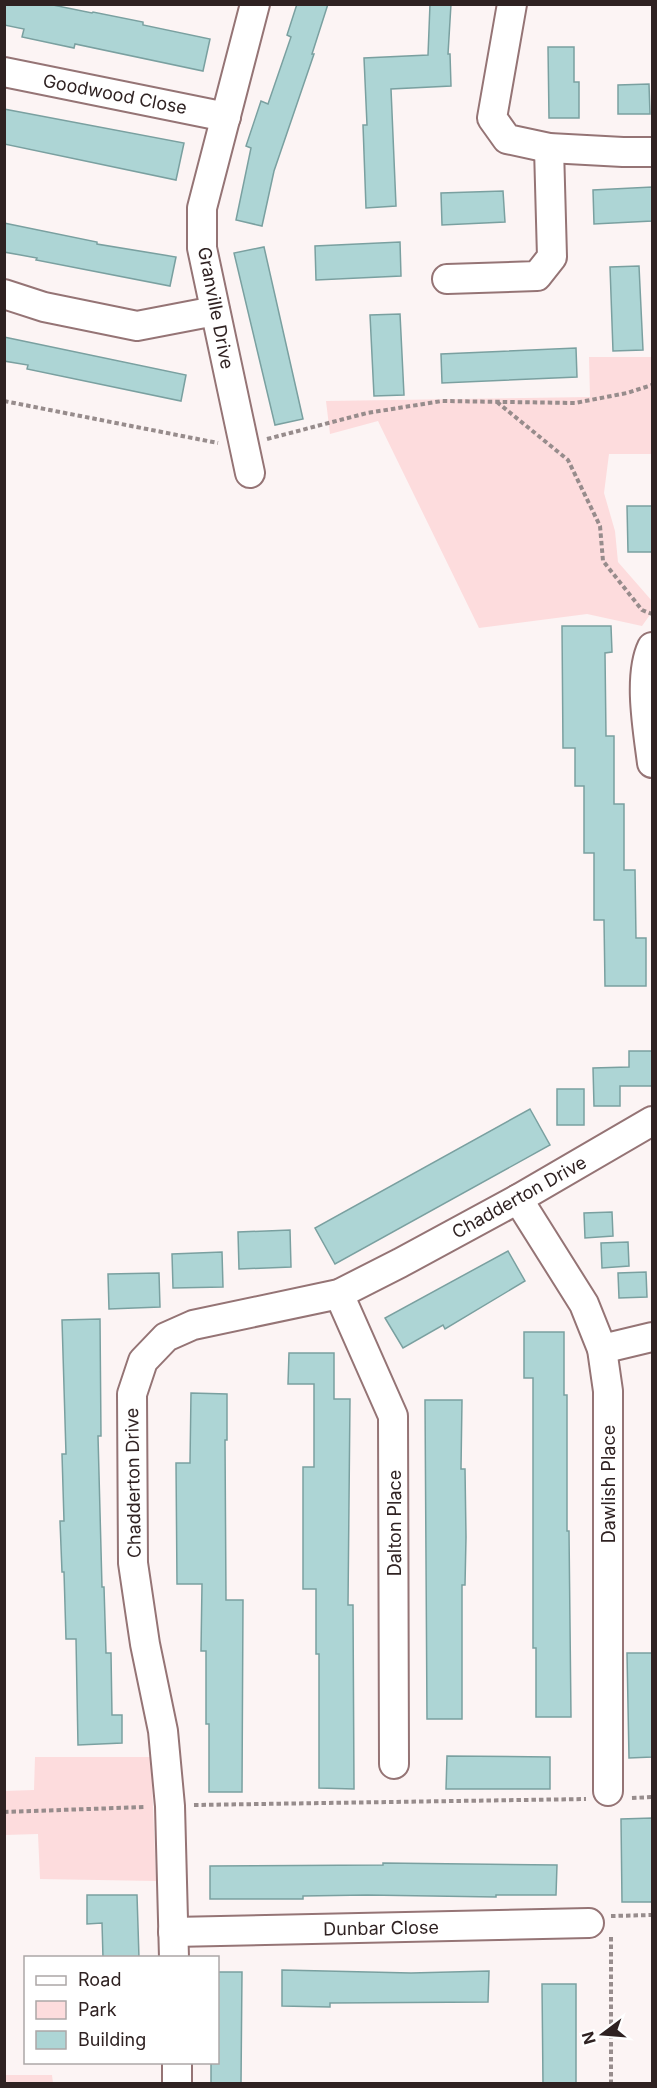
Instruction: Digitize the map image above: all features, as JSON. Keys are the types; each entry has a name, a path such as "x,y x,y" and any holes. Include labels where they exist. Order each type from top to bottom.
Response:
{"street":[{"name":"Granville Drive","path":"250,473 202,248 202,208 255,4"},
{"path":"512,4 492,118 507,139 549,148 652,152"},
{"name":"Goodwood Close","path":"4,72 226,117"},
{"path":"447,279 537,276 552,257 549,148"},
{"path":"4,294 44,307 138,326 215,311"},
{"path":"652,646 647,658 646,718 652,763"},
{"name":"Chadderton Drive","path":"174,1945 170,1806 163,1731 145,1644 133,1563 132,1394 143,1361 166,1337 193,1325 339,1293 400,1263 518,1199 652,1121"},
{"name":"Dawlish Place","path":"518,1199 584,1304 602,1349 608,1391 612,1796"},
{"name":"Dalton Place","path":"339,1293 393,1416 394,1764"},
{"path":"602,1349 652,1337"},
{"name":"Dunbar Close","path":"174,1945 600,1920"},
{"path":"177,2064 177,2084"}],"path":[{"path":"4,401 218,443 243,445 367,413 442,401 574,403 627,393 652,384"},
{"path":"497,402 568,460 600,526 603,561 642,610 652,614"},
{"path":"4,1812 170,1806 652,1797"},
{"path":"611,2084 600,1920 652,1915"}],"green space":[{"path":"652,354 652,454 609,454 604,493 615,531 618,562 652,601 652,612 642,626 587,614 479,628 378,421 330,434 326,401 590,397 589,357 651,357"},
{"path":"35,1757 151,1757 156,1881 40,1879 38,1834 5,1835 4,1791 34,1790"},
{"path":"5,2075 52,2075 53,2083 5,2083"}],"building":[{"path":"4,4 48,4 143,22 143,25 210,39 203,71 75,44 74,48 22,37 24,29 4,25"},
{"path":"297,4 328,4 312,54 314,54 274,171 262,226 236,220 251,148 246,146 261,101 268,104 291,37 287,35"},
{"path":"430,4 451,4 448,54 450,54 451,86 391,89 396,206 366,208 363,125 367,125 364,58 428,55"},
{"path":"548,47 574,47 574,82 579,82 579,118 549,118"},
{"path":"649,84 650,114 618,114 618,85"},
{"path":"4,109 184,143 176,180 4,144"},
{"path":"652,187 652,221 594,224 593,190"},
{"path":"503,191 505,222 442,225 441,193"},
{"path":"4,223 97,242 97,244 176,257 170,286 4,252"},
{"path":"400,242 401,276 316,280 315,246"},
{"path":"264,247 303,419 275,425 234,253"},
{"path":"639,266 643,350 613,351 610,267"},
{"path":"400,314 404,395 374,396 370,315"},
{"path":"4,337 186,375 181,401 27,369 28,365 4,361"},
{"path":"576,348 577,377 442,383 441,354"},
{"path":"627,506 652,506 652,552 628,552"},
{"path":"562,626 611,626 612,652 605,653 606,736 614,736 614,804 624,804 624,870 635,870 636,938 646,938 646,986 605,986 604,920 594,920 594,853 584,853 584,786 575,786 575,748 563,748"},
{"path":"629,1051 652,1051 652,1086 620,1086 620,1106 594,1106 593,1068 629,1067"},
{"path":"557,1089 584,1089 584,1125 557,1125"},
{"path":"530,1109 550,1145 335,1264 315,1228"},
{"path":"612,1212 613,1236 585,1238 584,1213"},
{"path":"290,1230 291,1267 239,1269 238,1232"},
{"path":"628,1242 629,1266 602,1268 601,1243"},
{"path":"508,1251 525,1281 445,1329 443,1325 403,1348 385,1318"},
{"path":"222,1252 223,1287 173,1288 172,1254"},
{"path":"646,1272 647,1297 619,1298 618,1273"},
{"path":"159,1273 160,1307 109,1309 108,1274"},
{"path":"100,1319 101,1436 98,1436 102,1587 104,1587 106,1653 111,1653 112,1715 122,1715 122,1743 78,1745 76,1639 66,1639 60,1521 64,1521 62,1454 66,1454 62,1320"},
{"path":"524,1332 564,1332 564,1395 567,1395 571,1717 536,1717 536,1648 533,1648 533,1378 524,1378"},
{"path":"289,1353 334,1353 334,1399 350,1399 348,1605 353,1605 354,1789 319,1788 319,1654 316,1654 316,1589 303,1589 303,1467 314,1467 314,1384 288,1384"},
{"path":"191,1393 227,1394 226,1600 243,1600 242,1792 209,1792 206,1651 201,1651 202,1584 177,1584 176,1463 190,1463"},
{"path":"425,1400 462,1400 461,1469 465,1469 466,1537 465,1585 462,1585 462,1719 427,1719"},
{"path":"627,1653 652,1653 652,1757 629,1758"},
{"path":"447,1756 550,1757 550,1789 446,1789"},
{"path":"652,1818 652,1902 622,1902 621,1819"},
{"path":"383,1863 557,1865 556,1895 496,1895 496,1897 367,1895 303,1896 303,1899 210,1899 210,1866 383,1865"},
{"path":"87,1895 137,1895 139,1956 103,1956 102,1923 87,1924"},
{"path":"282,1970 411,1973 489,1971 488,2002 330,2003 330,2007 282,2006"},
{"path":"219,1972 242,1972 241,2084 211,2084 211,2064 219,2064"},
{"path":"542,1984 576,1984 576,2084 543,2084"}]}
